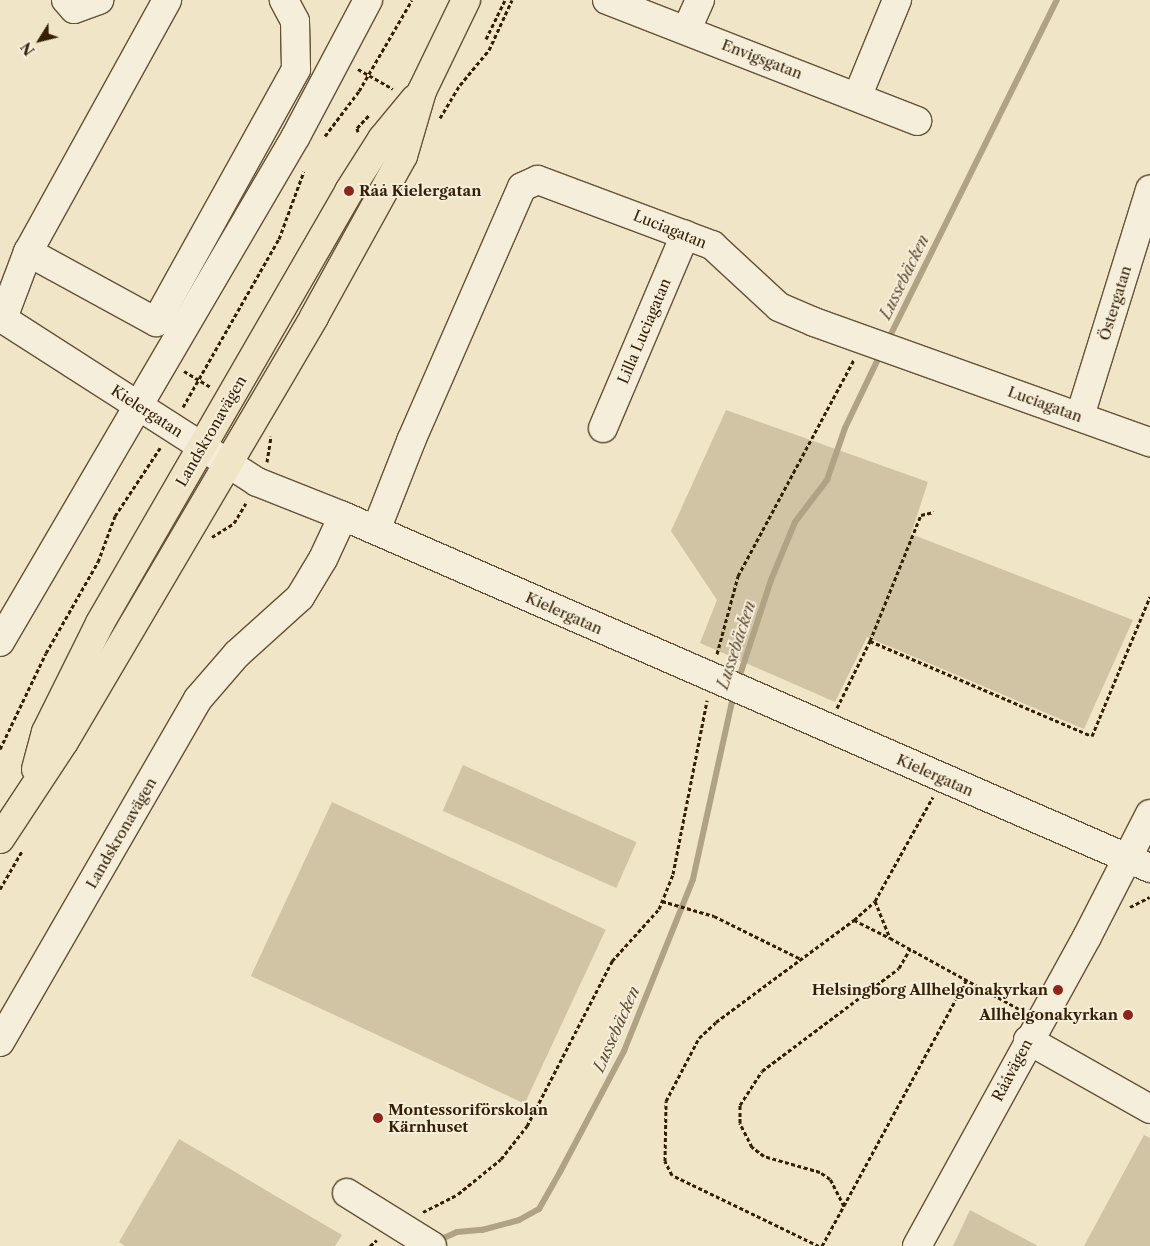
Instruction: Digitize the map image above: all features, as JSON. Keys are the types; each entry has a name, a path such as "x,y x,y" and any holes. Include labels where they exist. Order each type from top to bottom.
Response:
{"main road":[{"name":"Landskronavägen","path":"0,839 31,788 64,742 314,318 403,156 422,91 466,0"},
{"name":"Landskronavägen","path":"31,788 46,732 100,623 349,191 382,139 422,91"}],"street":[{"path":"66,0 74,9 99,0"},
{"path":"2,317 28,252 167,0"},
{"path":"28,252 156,322 296,69 295,20 284,0"},
{"path":"0,642 136,404 296,136 368,0"},
{"name":"Envigsgatan","path":"607,0 858,95 917,121"},
{"path":"687,29 700,0"},
{"path":"858,95 897,0"},
{"name":"Luciagatan","path":"376,530 411,441 522,187 538,180 712,245 779,307 877,345 1150,442"},
{"name":"Östergatan","path":"1080,416 1150,190"},
{"name":"Lilla Luciagatan","path":"603,428 685,235"},
{"name":"Kielergatan","path":"2,317 257,482 376,530 1138,864"},
{"name":"Landskronavägen","path":"0,1042 198,699 237,654 300,597 323,559 343,516"},
{"name":"Rååvägen","path":"917,1246 1034,1030 1138,864 1150,814"},
{"path":"1034,1030 1150,1109"},
{"path":"347,1193 415,1236"}],"path":[{"path":"320,141 369,74 412,0"},
{"path":"486,38 505,0"},
{"path":"337,58 393,89"},
{"path":"0,749 46,653 98,562 115,516 171,427 279,239 308,163"},
{"path":"370,1246 415,1236 458,1194 501,1159 527,1126 612,961 650,922 662,901 673,874 718,680 738,576 877,345"},
{"path":"827,728 870,641 921,515 934,512"},
{"path":"870,641 1092,736 1150,597"},
{"path":"943,779 874,901 854,920 716,1022 699,1038 666,1101 666,1161 672,1175 820,1246 844,1206 967,979"},
{"path":"662,901 714,916 801,959"},
{"path":"874,901 890,938"},
{"path":"854,920 967,979 1034,1030"},
{"path":"844,1206 830,1179 820,1172 764,1156 752,1147 740,1123 740,1104 762,1071 899,968 910,949"}],"shaded area":[{"path":"726,410 928,482 911,534 1133,620 1084,729 867,637 835,702 700,643 717,600 671,531"},
{"path":"463,765 637,842 616,888 443,811"},
{"path":"332,802 606,930 525,1104 251,976"},
{"path":"1144,1135 1150,1138 1150,1246 1084,1246"},
{"path":"179,1139 342,1235 335,1246 125,1246 119,1242"},
{"path":"970,1210 1038,1246 953,1246"}],"waterway":[{"name":"Lussebäcken","path":"887,342 1057,0"},
{"name":"Lussebäcken","path":"738,681 771,580 795,522 827,480 845,428 881,353"},
{"name":"Lussebäcken","path":"437,1241 457,1232 482,1230 519,1220 539,1209 560,1172 624,1051 693,879 734,693"}],"place":[{"name":"Råå Kielergatan","path":"349,191"},
{"name":"Helsingborg Allhelgonakyrkan","path":"1058,990"},
{"name":"Allhelgonakyrkan","path":"1128,1015"},
{"name":"Montessoriförskolan Kärnhuset","path":"378,1118"}]}
